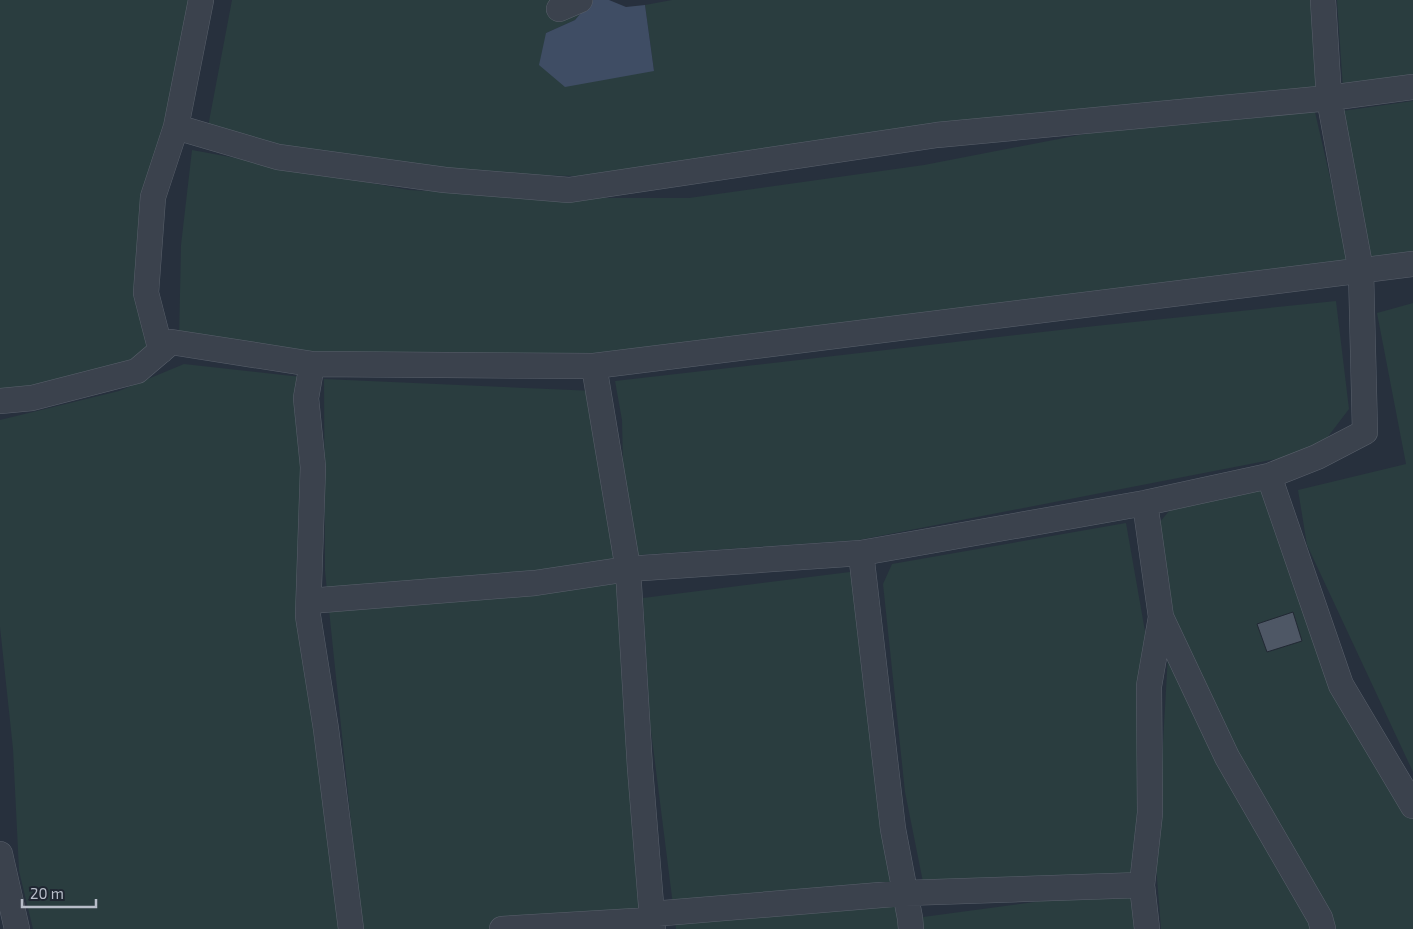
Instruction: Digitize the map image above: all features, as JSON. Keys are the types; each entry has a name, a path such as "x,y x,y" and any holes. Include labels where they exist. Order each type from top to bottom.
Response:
{"lane":[{"path":"161,351 146,293 153,197 176,127 201,0"},
{"path":"309,601 535,583 628,569 861,553 1145,503 1269,476 1317,457 1366,432 1361,271 1329,98 1323,0"},
{"path":"176,127 278,157 445,180 569,190 937,135 1329,98 1413,87"},
{"path":"0,401 32,398 138,371 171,342 312,364 594,366 1413,264"},
{"path":"312,364 306,398 313,467 308,616 326,729 351,929"},
{"path":"594,366 628,569 640,768 652,921"},
{"path":"1269,476 1341,685 1413,806"},
{"path":"1145,503 1161,617 1227,756 1320,918 1324,929"},
{"path":"861,553 893,830 911,929"},
{"path":"1147,929 1142,884 1150,814 1149,686 1161,617"},
{"path":"0,854 17,929"},
{"path":"502,929 652,921 905,893 1142,884"}],"shaded area":[{"path":"0,0 199,0 169,152 147,360 0,396"},
{"path":"232,0 592,0 575,20 546,33 654,71 645,5 672,0 1313,0 1319,91 579,176 416,173 207,132"},
{"path":"1337,0 1413,0 1413,83 1343,89"},
{"path":"1413,101 1413,269 1375,275 1342,111"},
{"path":"1315,112 1353,278 511,371 179,342 181,245 192,150 409,190 564,198 689,198 924,165 1095,132"},
{"path":"1336,301 1349,409 1317,451 859,540 625,556 622,420 615,381 1095,326"},
{"path":"1413,303 1413,772 1307,545 1298,490 1406,464 1377,313"},
{"path":"184,364 301,377 341,929 33,929 19,871 13,749 0,627 0,420 119,391"},
{"path":"324,379 595,391 658,929 362,929 325,571"},
{"path":"1262,490 1413,816 1413,929 1326,929 1170,637 1154,529 1175,504"},
{"path":"1126,523 1146,637 1134,877 926,897 905,792 883,584 892,564"},
{"path":"858,571 901,929 676,929 650,723 643,598"},
{"path":"1168,655 1315,929 1161,929 1156,865"},
{"path":"1141,894 1144,929 923,929 923,917 1042,901"}],"water":[{"path":"592,0 609,0 626,7 645,5 654,71 565,87 539,65 546,33 575,20"}],"building":[{"path":"1293,612 1302,641 1267,652 1257,624"}]}
